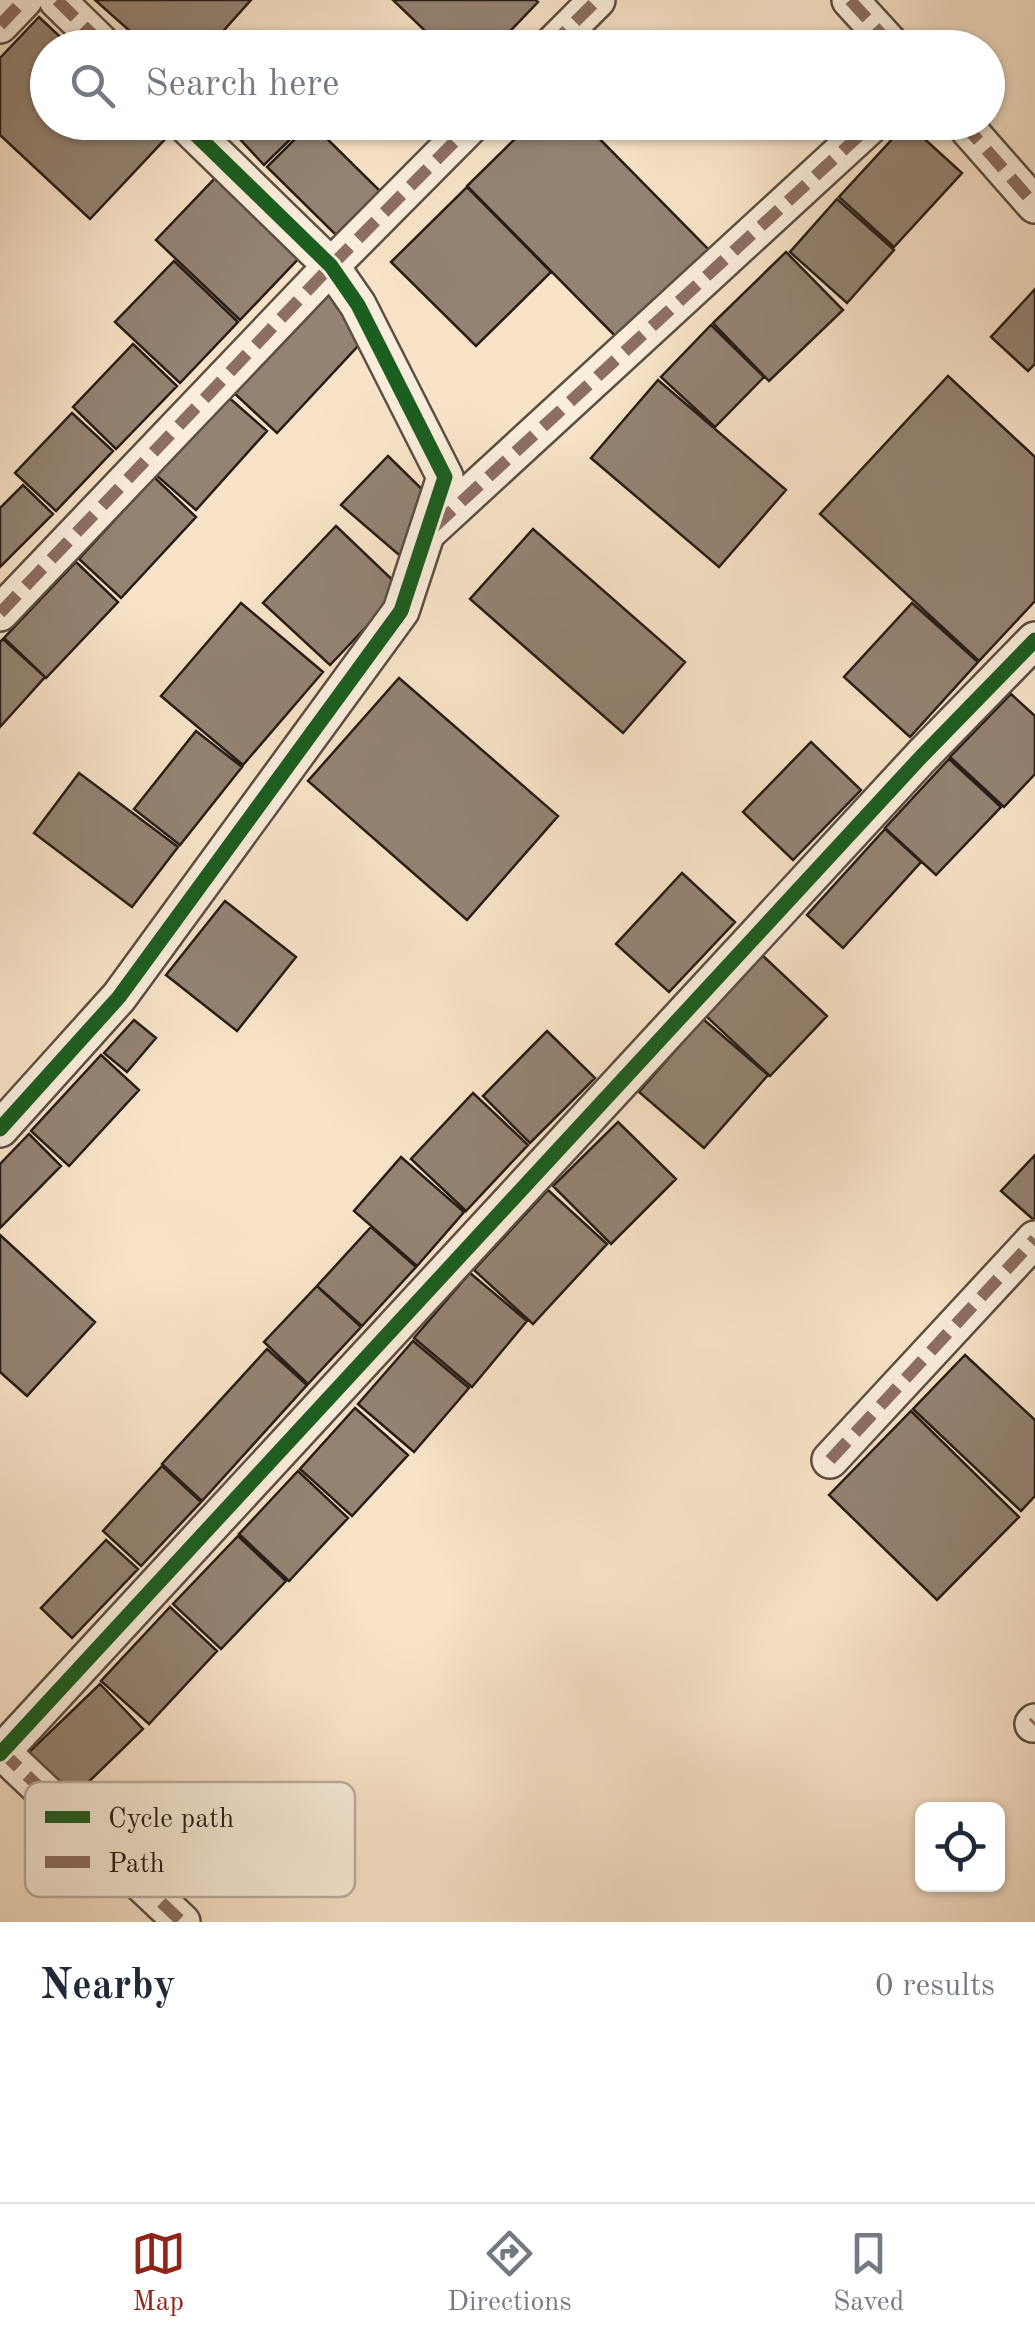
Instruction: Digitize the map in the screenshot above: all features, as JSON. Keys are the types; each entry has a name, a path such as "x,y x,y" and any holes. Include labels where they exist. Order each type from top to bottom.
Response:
{"street":[{"path":"0,25 24,0"},
{"path":"57,0 88,30"},
{"path":"567,30 596,0"},
{"path":"850,0 878,30"},
{"path":"0,1129 120,997 401,611 445,477 358,305 331,266 202,140"},
{"path":"0,613 456,140"},
{"path":"427,533 854,140"},
{"path":"978,140 1035,204"},
{"path":"33,1782 1,1752 907,772 1035,640"},
{"path":"830,1460 1035,1238"},
{"path":"155,1897 182,1922"}],"building":[{"path":"95,0 251,0 224,30 129,30"},
{"path":"393,0 538,2 511,30 424,30"},
{"path":"39,17 53,30 30,30 30,140 164,140 90,219 0,135 0,58"},
{"path":"241,140 290,140 264,165"},
{"path":"294,140 328,140 380,191 336,235 267,167"},
{"path":"514,140 601,140 715,256 624,345 467,186"},
{"path":"891,140 926,140 962,173 894,247 839,197"},
{"path":"218,175 302,255 240,320 156,240"},
{"path":"467,187 551,272 476,346 391,262"},
{"path":"837,199 894,250 847,303 790,252"},
{"path":"786,252 843,310 769,381 713,323"},
{"path":"174,261 238,322 180,383 115,322"},
{"path":"1035,289 1035,364 1028,371 991,337"},
{"path":"327,291 371,332 277,433 233,392"},
{"path":"711,325 764,377 715,427 661,377"},
{"path":"133,344 177,386 116,449 73,407"},
{"path":"948,376 1035,457 1035,601 979,661 820,514"},
{"path":"658,380 786,490 719,567 591,458"},
{"path":"227,396 267,431 196,510 156,475"},
{"path":"72,413 113,451 56,511 15,473"},
{"path":"388,456 434,501 405,560 341,505"},
{"path":"154,477 196,517 121,598 79,559"},
{"path":"23,485 53,514 0,567 0,508"},
{"path":"336,526 402,589 330,665 263,603"},
{"path":"533,529 685,662 623,733 470,599"},
{"path":"76,562 118,602 46,678 4,638"},
{"path":"241,603 323,672 243,765 161,696"},
{"path":"912,603 978,662 910,737 844,677"},
{"path":"3,639 45,677 0,727 0,642"},
{"path":"399,678 558,816 467,920 308,781"},
{"path":"1011,694 1035,716 1035,774 1004,807 950,757"},
{"path":"196,731 242,767 180,845 134,809"},
{"path":"811,742 861,790 793,860 743,812"},
{"path":"949,759 1001,807 936,875 885,828"},
{"path":"79,773 178,847 132,907 34,833"},
{"path":"885,829 921,862 843,948 807,915"},
{"path":"682,873 735,922 669,992 616,944"},
{"path":"225,901 296,957 237,1031 166,975"},
{"path":"762,955 827,1016 770,1076 706,1016"},
{"path":"703,1019 768,1075 704,1148 639,1092"},
{"path":"134,1020 156,1038 127,1072 104,1053"},
{"path":"547,1031 595,1078 530,1143 483,1096"},
{"path":"101,1055 139,1090 69,1166 31,1131"},
{"path":"473,1093 528,1145 466,1211 411,1159"},
{"path":"618,1122 676,1179 611,1244 553,1186"},
{"path":"29,1134 61,1166 0,1228 0,1164"},
{"path":"1035,1155 1035,1221 1001,1191"},
{"path":"401,1157 464,1212 417,1266 354,1211"},
{"path":"548,1190 607,1244 533,1324 474,1270"},
{"path":"371,1227 416,1267 362,1326 317,1286"},
{"path":"0,1235 95,1322 27,1396 0,1372"},
{"path":"470,1273 527,1321 472,1387 414,1338"},
{"path":"317,1286 361,1327 308,1384 264,1342"},
{"path":"413,1341 469,1388 414,1452 358,1404"},
{"path":"267,1349 307,1385 202,1501 162,1464"},
{"path":"965,1355 1035,1420 1035,1496 1021,1511 913,1409"},
{"path":"355,1408 408,1455 352,1516 300,1469"},
{"path":"911,1411 1019,1517 937,1600 829,1495"},
{"path":"162,1466 201,1502 141,1566 103,1531"},
{"path":"298,1471 348,1518 289,1581 239,1534"},
{"path":"238,1536 286,1581 221,1649 173,1604"},
{"path":"106,1540 138,1569 72,1638 41,1608"},
{"path":"170,1607 217,1651 149,1724 101,1681"},
{"path":"100,1684 143,1729 89,1782 48,1782 24,1757"}],"marked path":[{"path":"0,25 24,0"},
{"path":"57,0 88,30"},
{"path":"567,30 597,0"},
{"path":"850,0 878,30"},
{"path":"0,613 456,140"},
{"path":"434,527 854,140"},
{"path":"978,140 1035,205"},
{"path":"830,1460 1035,1239"},
{"path":"0,1750 34,1782"},
{"path":"156,1897 182,1922"}],"cycle path":[{"path":"0,1129 119,997 401,611 445,477 358,305 331,266 202,140"},
{"path":"0,1754 921,757 1035,640"}]}
